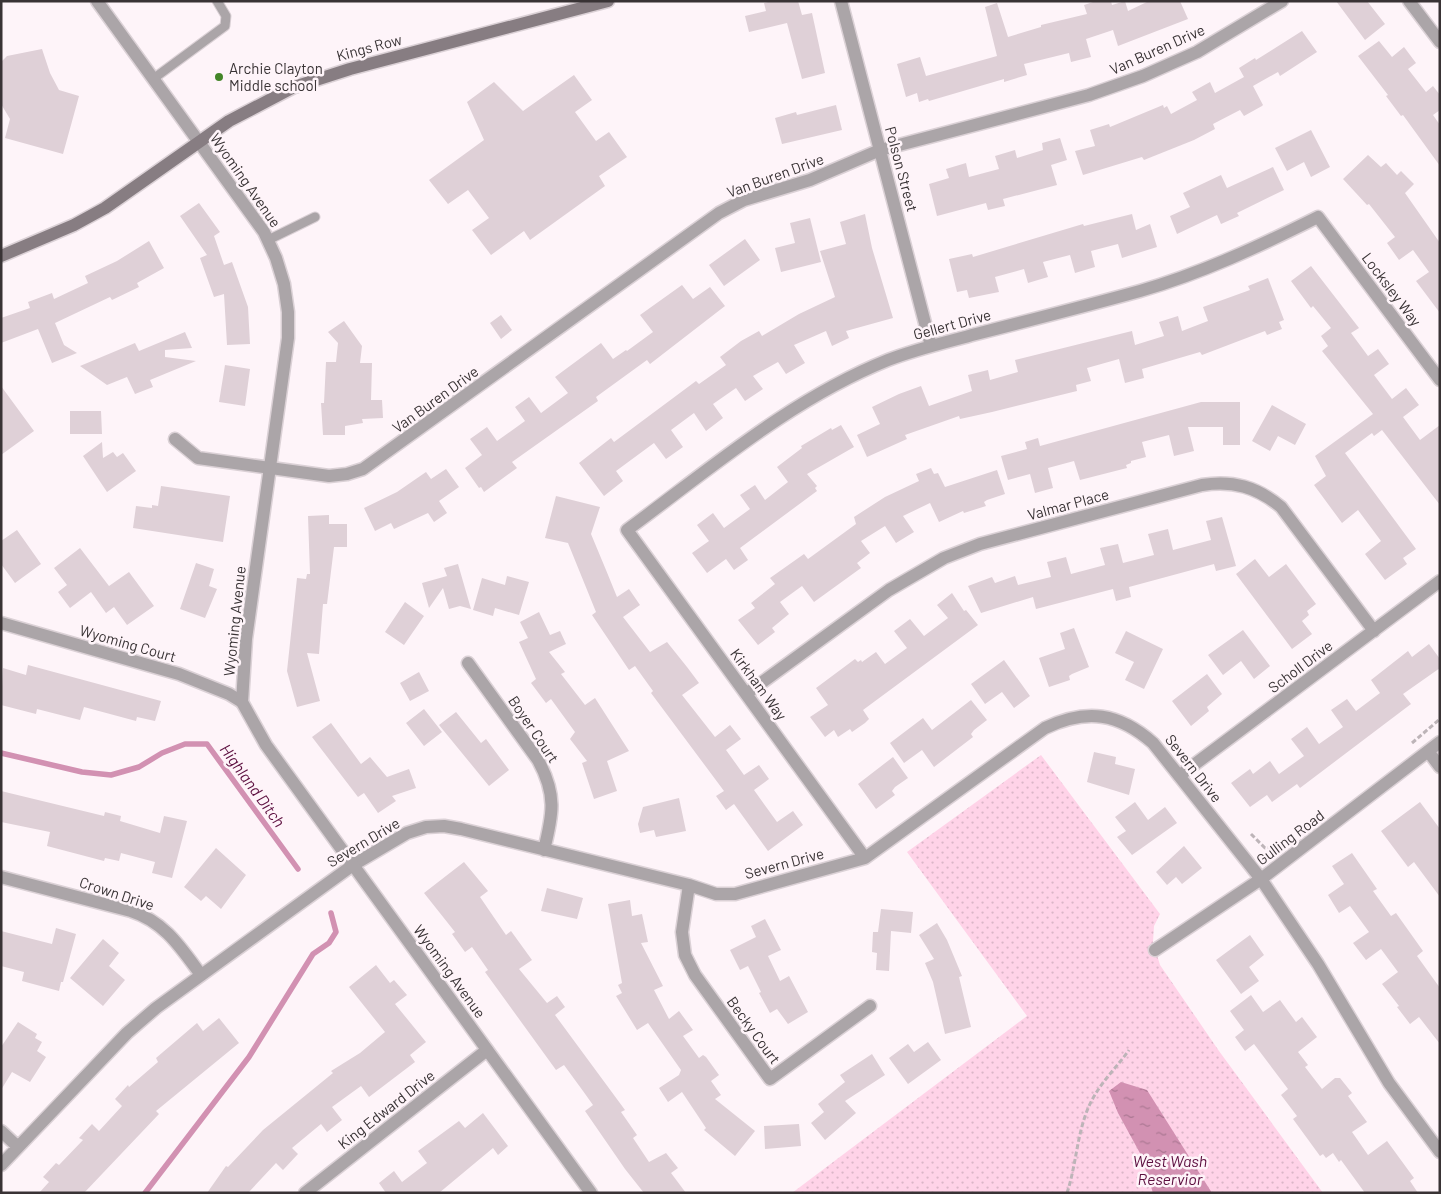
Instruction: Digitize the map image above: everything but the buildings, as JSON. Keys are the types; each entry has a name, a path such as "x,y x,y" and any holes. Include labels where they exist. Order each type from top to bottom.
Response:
{"main road":[{"name":"Kings Row","path":"1,256 74,224 105,208 255,106 316,79 608,1"}],"street":[{"name":"Wyoming Avenue","path":"97,1 253,215 268,240 284,284 288,312 288,338 246,639 242,702 266,745 591,1193"},
{"name":"Polson Street","path":"841,1 931,346"},
{"name":"Van Buren Drive","path":"174,439 198,458 329,476 363,469 378,461 719,213 744,200 810,180 880,150 1088,95 1143,76 1196,52 1242,27 1282,1"},
{"path":"1409,1 1440,42"},
{"name":"Gellert Drive","path":"626,530 810,398 858,373 890,359 931,346 1141,290 1196,273 1252,250 1318,217"},
{"name":"Locksley Way","path":"1318,217 1440,380"},
{"name":"Valmar Place","path":"746,694 889,590 944,558 980,544 1202,485 1219,483 1251,488 1267,496 1281,508 1374,631"},
{"name":"Kirkham Way","path":"626,530 865,858"},
{"name":"Scholl Drive","path":"1179,776 1440,581"},
{"name":"Wyoming Court","path":"1,623 179,674 229,694 242,702"},
{"name":"Boyer Court","path":"468,663 538,760 548,777 552,797 552,817 544,850"},
{"name":"Severn Drive","path":"1,1165 127,1033 156,1008 353,865 407,833 426,827 444,826 461,828 689,885 716,894 736,894 865,858 1045,728 1062,719 1083,715 1102,716 1120,720 1138,730 1153,743 1261,879 1318,964 1389,1083 1440,1152"},
{"name":"Gulling Road","path":"1155,950 1261,879 1440,742"},
{"path":"1428,751 1440,767"},
{"name":"Crown Drive","path":"1,877 141,914 166,930 201,975"},
{"name":"Becky Court","path":"689,885 682,932 685,955 695,976 770,1079 870,1006"},
{"name":"King Edward Drive","path":"305,1193 487,1050"},
{"path":"1,1131 18,1147"}],"lane":[{"path":"153,79 225,26 226,16 217,1"},
{"path":"268,240 315,217"}],"path":[{"path":"1410,744 1440,719"},
{"path":"1251,834 1265,848 1275,848 1282,842"},
{"path":"1068,1193 1084,1122 1091,1101 1100,1085 1129,1050"}],"shaded area":[{"path":"1041,755 1160,914 1154,926 1153,942 1160,965 1219,1051 1323,1193 792,1193 1027,1016 907,852"}],"water":[{"name":"West Wash Reservior","path":"1121,1082 1147,1090 1212,1193 1153,1193 1141,1155 1118,1113 1109,1091"}],"waterway":[{"name":"Highland Ditch","path":"1,753 82,772 111,775 139,767 162,753 185,744 207,744 298,869"},
{"name":"Highland Ditch","path":"145,1193 249,1057 313,954 329,943 336,932 331,913"}],"place":[{"name":"Archie Clayton Middle school","path":"219,77"}]}
